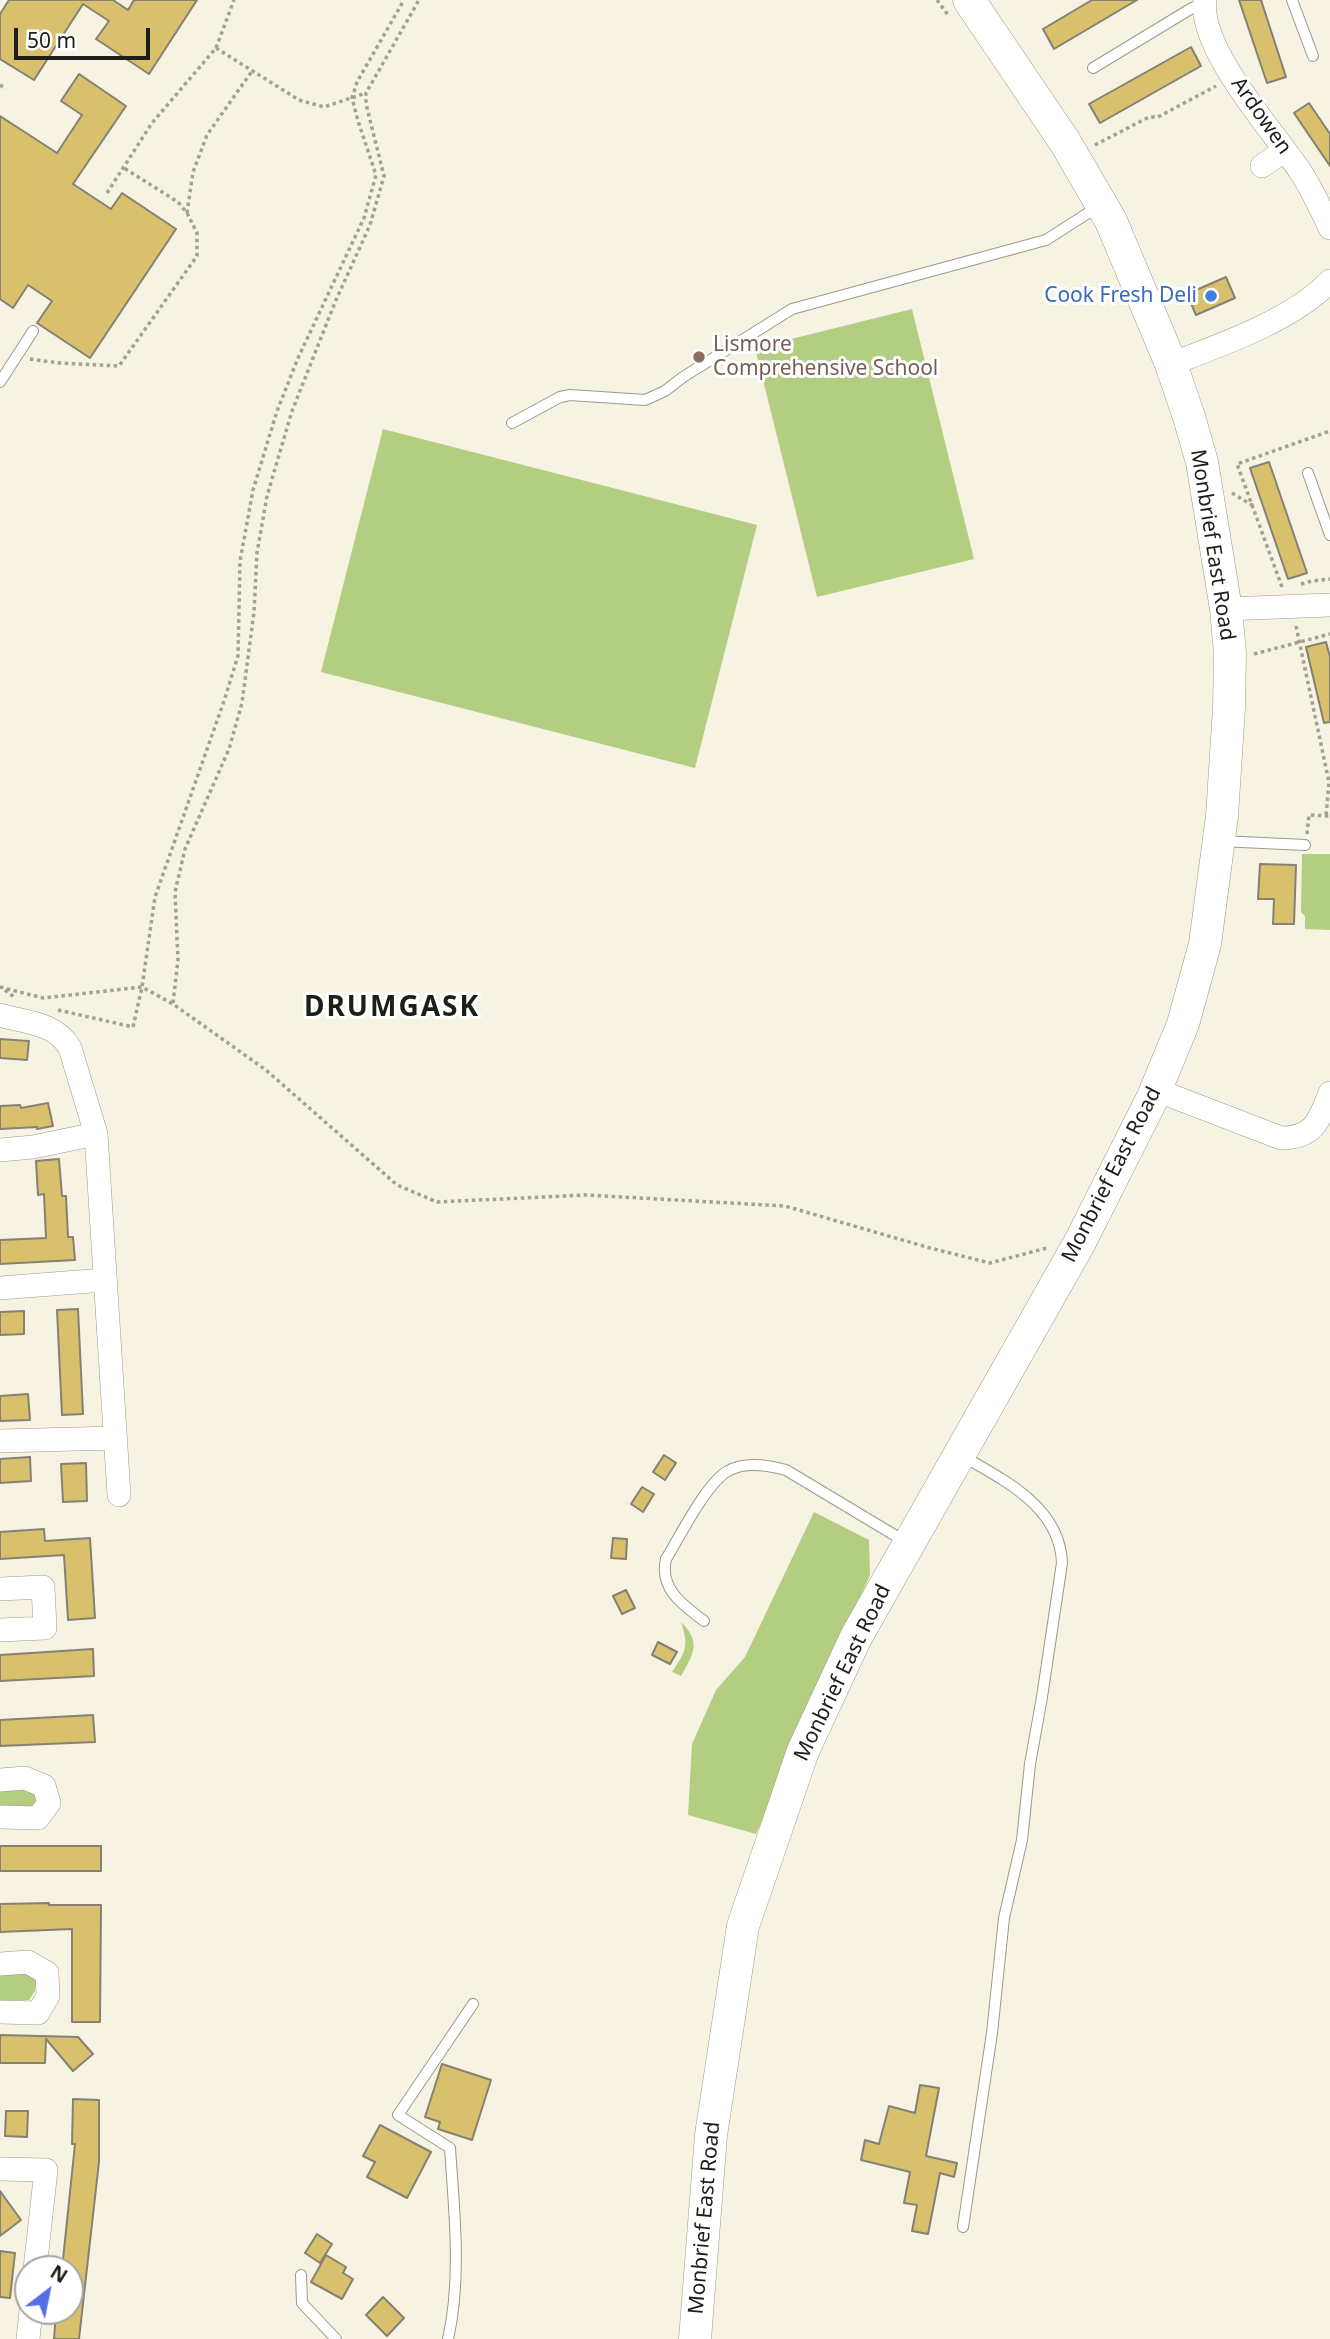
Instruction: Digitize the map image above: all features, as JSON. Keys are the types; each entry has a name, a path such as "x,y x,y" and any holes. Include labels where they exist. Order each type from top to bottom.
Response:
{"street":[{"name":"Ardowen","path":"1205,2 1210,37 1231,75 1301,173 1330,228"},
{"name":"Monbrief East Road","path":"695,2339 711,2135 743,1926 803,1751 856,1637 1080,1242 1156,1090 1182,1024 1205,944 1218,841 1229,708 1230,653 1241,609 1202,462 1171,364 1120,239 1102,204 1065,142 961,11"},
{"path":"1262,166 1285,150"},
{"path":"1171,364 1282,316 1330,281"},
{"path":"1241,609 1288,599 1330,605"},
{"path":"9,1008 63,1036 70,1048 96,1134 119,1494"},
{"path":"1156,1090 1281,1138 1297,1138 1311,1131 1321,1117 1330,1093"},
{"path":"0,1150 33,1147 96,1134"},
{"path":"0,1288 104,1280"},
{"path":"0,1441 114,1438"},
{"path":"0,1589 43,1587 45,1628 0,1630"},
{"path":"0,1780 24,1778 44,1786 49,1803 38,1818 0,1817"},
{"path":"0,1964 28,1962 47,1973 48,1996 38,2012 0,2012"},
{"path":"0,2169 46,2170 37,2255"}],"lane":[{"path":"1292,0 1313,56"},
{"path":"1093,68 1205,2"},
{"path":"513,423 570,394 645,400 666,391 683,377 792,309 1046,240 1102,204"},
{"path":"0,382 33,331"},
{"path":"1308,473 1330,535"},
{"path":"1218,841 1305,845"},
{"path":"958,1454 1024,1494 1039,1509 1058,1540 1062,1563 1030,1764 1022,1840 1004,1918 992,2033 963,2227"},
{"path":"704,1621 669,1590 663,1573 666,1559 712,1485 727,1471 765,1464 786,1470 908,1544"},
{"path":"448,2339 456,2239 450,2148 398,2115 473,2004"},
{"path":"300,2275 302,2303 336,2339"}],"path":[{"path":"107,193 152,123 216,48 234,0"},
{"path":"51,1008 133,1027 142,987 155,897 238,656 240,561 253,490 277,411 364,218 376,175 352,97 357,82 404,0"},
{"path":"173,1004 178,960 175,892 184,849 229,749 242,703 254,612 257,553 267,496 292,411 370,225 384,176 366,104 366,93 419,0"},
{"path":"937,0 961,11"},
{"path":"216,48 299,100 324,107 366,93"},
{"path":"187,213 194,172 207,135 253,71"},
{"path":"1092,147 1149,117 1158,117 1210,91 1231,75"},
{"path":"0,85 6,89"},
{"path":"16,357 60,363 119,366 197,256 197,233 178,202 124,168"},
{"path":"1305,845 1309,815 1328,816 1329,782 1288,599 1237,464 1330,431"},
{"path":"1228,502 1226,489 1255,507"},
{"path":"1241,609 1258,629 1250,662"},
{"path":"1251,655 1330,634"},
{"path":"2,988 43,998 142,987 173,1004 266,1070 397,1185 437,1202 586,1195 785,1206 990,1263 1080,1242"},
{"path":"2,988 9,1008"}],"green space":[{"path":"912,309 974,559 817,597 755,348"},
{"path":"383,429 757,525 695,768 321,672"},
{"path":"1302,854 1330,854 1330,930 1305,929 1305,916 1301,912"},
{"path":"814,1512 869,1540 870,1575 756,1834 688,1815 692,1744 716,1690 745,1657"},
{"path":"681,1622 692,1636 693,1649 681,1676 672,1672 685,1648"},
{"path":"28,1786 39,1797 36,1804 28,1807 0,1807 0,1787"},
{"path":"0,1970 28,1970 37,1979 35,1991 29,2000 0,2001"}],"building":[{"path":"9,0 113,0 128,10 134,0 197,0 149,74 96,39 109,21 83,4 34,80 0,59 0,14"},
{"path":"1092,0 1137,0 1054,49 1043,29"},
{"path":"1239,0 1261,0 1286,77 1267,83"},
{"path":"1191,47 1201,66 1100,123 1089,104"},
{"path":"79,74 126,106 73,184 111,209 122,193 176,229 90,358 37,323 52,301 28,285 13,308 0,299 0,116 57,153 82,115 61,101"},
{"path":"1309,103 1330,134 1330,166 1294,113"},
{"name":"Cook Fresh Deli","path":"1226,277 1235,298 1196,315 1187,294"},
{"path":"1269,462 1307,573 1288,579 1250,468"},
{"path":"1326,642 1330,657 1330,722 1324,723 1306,647"},
{"path":"1260,864 1296,865 1294,924 1273,924 1274,899 1258,899"},
{"path":"0,1039 29,1041 27,1060 0,1058"},
{"path":"48,1103 53,1126 0,1129 0,1106 20,1105 21,1108"},
{"path":"59,1159 62,1196 66,1196 68,1237 73,1237 75,1260 0,1264 0,1240 46,1238 44,1194 38,1195 36,1161"},
{"path":"78,1309 83,1414 62,1415 57,1310"},
{"path":"24,1311 24,1334 0,1335 0,1312"},
{"path":"28,1394 30,1420 0,1421 0,1396"},
{"path":"664,1455 676,1463 665,1480 653,1472"},
{"path":"30,1457 31,1481 0,1483 0,1459"},
{"path":"86,1463 87,1501 63,1502 61,1464"},
{"path":"642,1487 654,1494 643,1512 631,1504"},
{"path":"44,1529 45,1541 90,1538 95,1618 68,1620 64,1555 0,1559 0,1532"},
{"path":"613,1538 627,1539 626,1559 611,1558"},
{"path":"626,1590 635,1608 622,1614 613,1596"},
{"path":"658,1642 677,1652 670,1664 652,1655"},
{"path":"93,1649 94,1676 0,1681 0,1655"},
{"path":"93,1715 95,1742 0,1746 0,1720"},
{"path":"0,1846 101,1846 101,1871 0,1871"},
{"path":"0,1904 101,1905 100,2022 72,2022 72,1929 0,1932"},
{"path":"0,2035 78,2037 93,2054 73,2071 46,2039 45,2063 0,2063"},
{"path":"442,2064 491,2080 472,2140 438,2129 440,2122 425,2117"},
{"path":"920,2085 939,2088 926,2156 957,2163 954,2177 940,2173 928,2234 912,2231 917,2205 904,2203 910,2172 861,2160 865,2140 879,2144 889,2106 915,2113"},
{"path":"73,2099 99,2100 99,2162 84,2295 84,2255 63,2255 75,2144 72,2144"},
{"path":"6,2111 28,2111 27,2137 5,2136"},
{"path":"380,2125 431,2152 407,2198 367,2177 375,2162 363,2156"},
{"path":"0,2191 21,2220 0,2236"},
{"path":"317,2234 332,2244 320,2263 305,2253"},
{"path":"0,2251 15,2253 10,2298 0,2297"},
{"path":"326,2255 346,2267 343,2273 353,2279 342,2299 311,2282"},
{"path":"383,2297 404,2318 387,2336 366,2315"},
{"path":"55,2325 81,2325 79,2339 54,2339"}],"place":[{"name":"Cook Fresh Deli","path":"1211,296"},
{"name":"Lismore Comprehensive School","path":"699,357"}],"district":[{"name":"DRUMGASK","path":"392,1008"}]}
